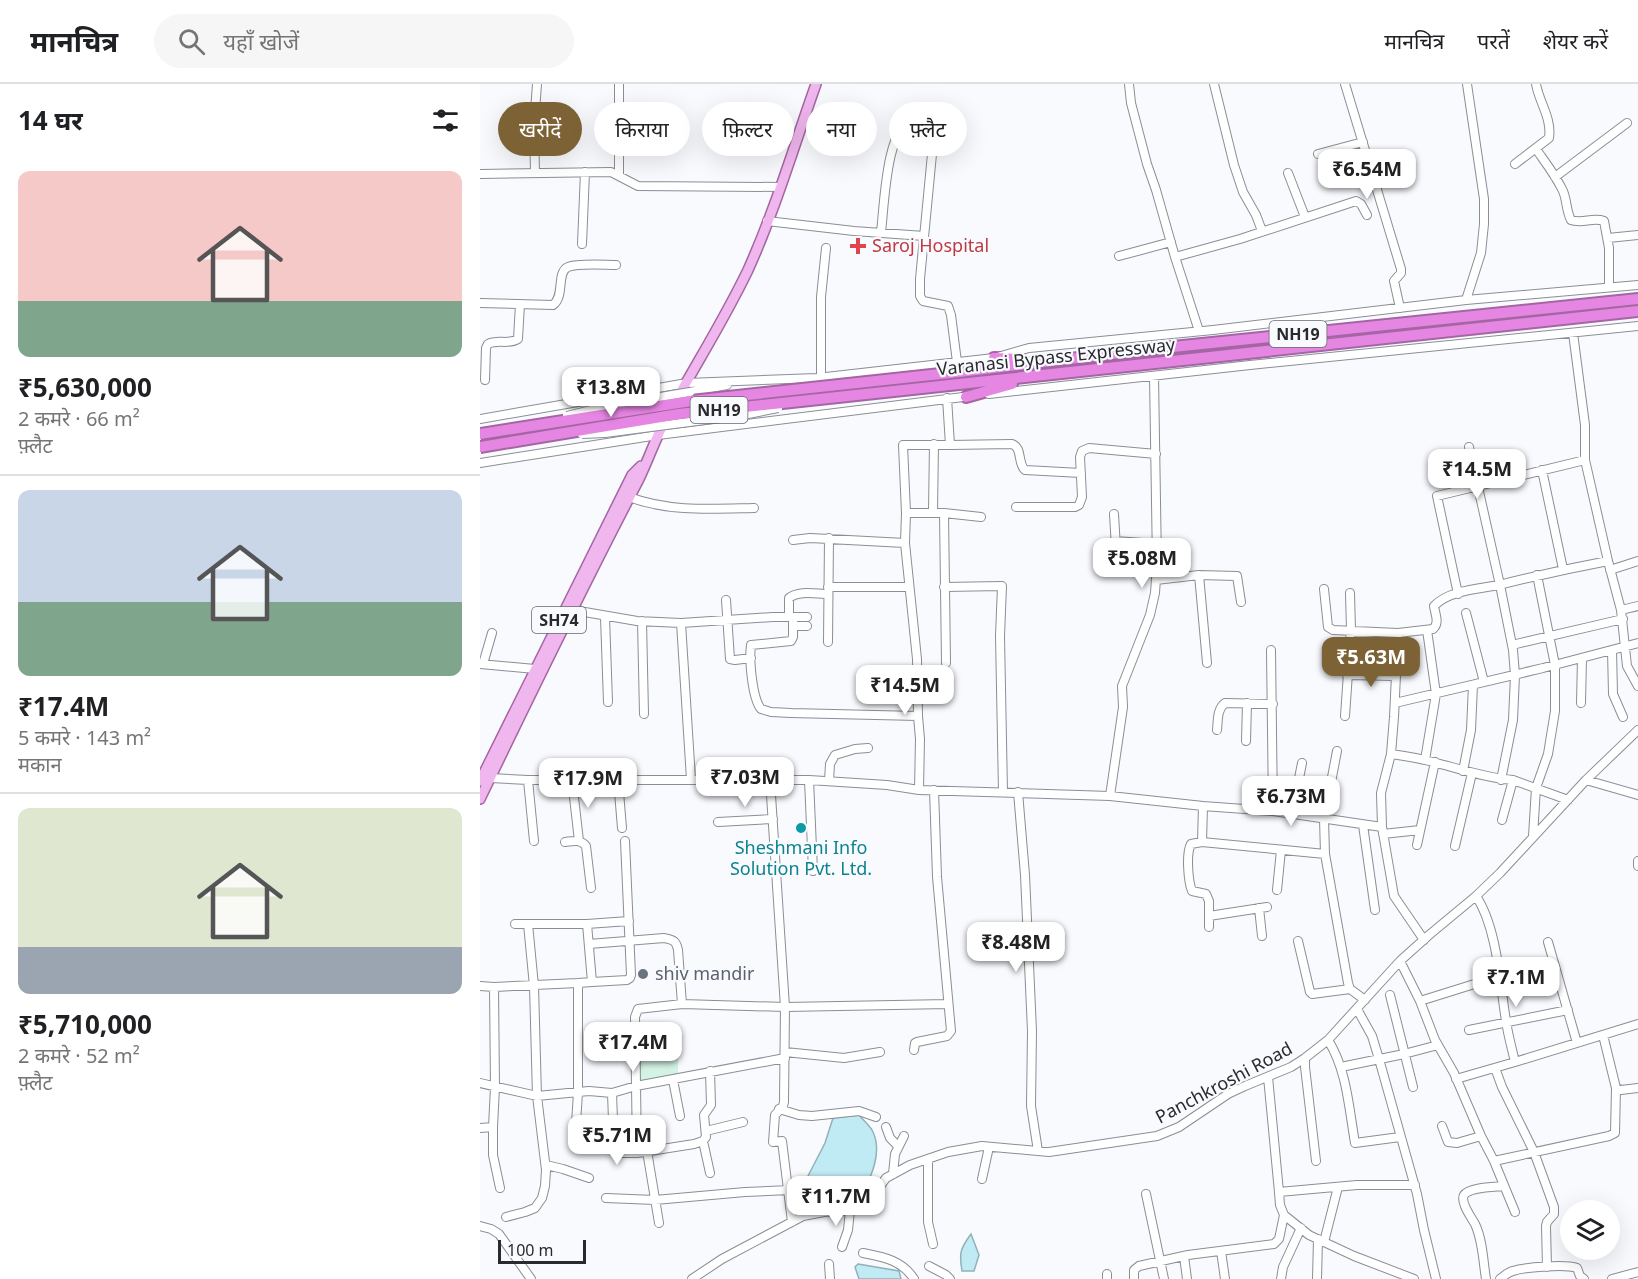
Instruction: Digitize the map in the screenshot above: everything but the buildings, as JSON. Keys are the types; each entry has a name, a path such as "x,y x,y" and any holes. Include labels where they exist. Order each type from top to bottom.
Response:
{"highway":[{"name":"Varanasi Bypass Expressway","path":"480,434 690,401 958,367 1051,361 1638,298"},
{"name":"Varanasi Bypass Expressway","path":"480,447 679,414 1638,311"},
{"path":"994,358 1051,361"},
{"path":"966,397 1002,386 1059,374"}],"main road":[{"name":"SH74","path":"480,799 639,478 658,435 688,387 747,272 816,84"},
{"name":"SH74","path":"480,782 632,476 645,462"}],"street":[{"path":"535,173 534,125 537,84"},
{"path":"619,84 619,176"},
{"path":"1129,84 1137,126 1198,332"},
{"path":"1214,84 1234,165 1243,192 1262,231"},
{"path":"1345,84 1401,269 1401,273 1394,281 1400,308"},
{"path":"1466,300 1481,253 1484,224 1484,199 1467,84"},
{"path":"1515,164 1549,138 1548,118 1539,100 1536,84"},
{"path":"1557,181 1627,123"},
{"path":"1318,154 1363,142"},
{"path":"1536,149 1564,193 1571,220 1575,222 1602,219 1605,224 1608,238 1609,287"},
{"path":"881,232 890,156"},
{"path":"932,156 920,296 922,302 948,306 958,367"},
{"path":"582,244 585,172"},
{"path":"480,174 611,172 638,186 780,187"},
{"path":"1288,173 1305,218"},
{"path":"1175,257 1356,201 1361,204 1367,215"},
{"path":"767,221 924,236"},
{"path":"1608,238 1638,235"},
{"path":"1119,256 1171,242"},
{"path":"821,378 821,297 826,248"},
{"path":"480,303 556,304 563,270 566,268 616,265"},
{"path":"480,419 688,387 958,367 1029,348 1198,332 1466,300 1638,285"},
{"path":"485,380 488,344 513,342 518,339 520,303"},
{"path":"480,463 658,435 947,398 1638,326"},
{"path":"1573,333 1586,425 1585,460 1623,619 1627,666 1638,686"},
{"path":"1110,796 1124,707 1122,686 1150,615 1156,580 1154,376"},
{"path":"528,426 688,387"},
{"path":"947,398 950,444"},
{"path":"933,512 934,444"},
{"path":"919,790 920,739 916,659 905,543 903,445 1012,444 1018,448 1020,465 1025,470 1081,473"},
{"path":"1469,447 1500,585 1512,645 1515,675 1514,720 1501,780"},
{"path":"1017,507 1075,507 1079,505 1082,497 1080,457 1084,449 1156,454"},
{"path":"1458,594 1437,496 1585,460"},
{"path":"1542,470 1563,569"},
{"path":"629,497 646,503 688,509 754,508"},
{"path":"906,513 933,512 981,517"},
{"path":"944,513 946,663"},
{"path":"1114,514 1117,565"},
{"path":"793,540 829,538 905,543"},
{"path":"828,642 829,538"},
{"path":"1116,541 1157,544"},
{"path":"1324,589 1328,627 1333,630 1398,633 1433,629 1437,622 1434,606 1438,601 1458,594 1563,569 1638,561"},
{"path":"1156,580 1199,575 1237,576 1241,602"},
{"path":"1199,575 1206,663"},
{"path":"1533,836 1536,788 1548,754 1555,711 1555,665 1537,575"},
{"path":"944,587 1002,586 1000,636 1003,792"},
{"path":"909,587 793,595 789,598 793,626 791,641 753,644 750,648 756,698 761,709 791,713 918,716"},
{"path":"1345,716 1351,630 1350,593"},
{"path":"726,600 730,659 751,658"},
{"path":"1621,610 1638,606"},
{"path":"573,610 605,617 681,623 807,617"},
{"path":"1466,613 1484,682"},
{"path":"605,617 608,702"},
{"path":"1512,645 1623,619"},
{"path":"642,621 644,714"},
{"path":"681,623 691,779"},
{"path":"793,626 807,626"},
{"path":"1425,760 1436,694 1427,630"},
{"path":"492,633 482,664 535,669"},
{"path":"1398,633 1390,754 1381,793 1382,830 1394,896 1424,940"},
{"path":"1395,703 1638,643"},
{"path":"1272,650 1273,811"},
{"path":"1612,650 1613,694 1623,717"},
{"path":"1581,703 1582,658"},
{"path":"1627,666 1638,667"},
{"path":"1347,675 1396,676"},
{"path":"1463,771 1471,730 1473,685"},
{"path":"1217,730 1221,706 1225,703 1273,704"},
{"path":"1246,741 1247,703"},
{"name":"Panchkroshi Road","path":"692,1279 722,1259 803,1216 850,1210 871,1199 886,1178 910,1165 948,1152 982,1146 1049,1152 1157,1136 1179,1127 1228,1094 1305,1058 1328,1040 1401,961 1500,873 1586,780 1638,730"},
{"path":"829,782 830,764 835,755 868,748"},
{"path":"1337,751 1324,819 1325,854 1350,989 1365,1000"},
{"path":"1390,754 1435,762 1501,780 1513,780 1568,800"},
{"path":"1416,845 1435,762"},
{"path":"1292,814 1302,763"},
{"path":"1455,846 1472,773"},
{"path":"490,778 809,780 887,785 919,790 1110,796 1273,811 1382,830 1420,830"},
{"path":"528,780 534,841"},
{"path":"572,780 579,841"},
{"path":"618,780 622,828"},
{"path":"770,780 785,1007 784,1102 775,1115 773,1142 782,1141 792,1222"},
{"path":"809,780 813,871"},
{"path":"1503,820 1513,780"},
{"path":"1586,780 1638,795"},
{"path":"914,1050 917,1041 950,1034 937,877 934,790"},
{"path":"1018,792 1032,1031 1031,1106 1038,1151"},
{"path":"1202,843 1203,806"},
{"path":"718,822 773,819"},
{"path":"1363,825 1376,910"},
{"path":"565,842 579,841 586,846 591,888"},
{"path":"480,986 534,986 630,978 625,841"},
{"path":"1209,927 1209,901 1206,894 1192,891 1190,885 1189,847 1194,843 1325,854"},
{"path":"1277,890 1281,850"},
{"path":"1476,896 1487,915 1515,1062"},
{"path":"1209,916 1263,907 1262,936"},
{"path":"515,924 587,924 629,921"},
{"path":"506,1217 525,1212 539,1204 545,1186 546,1165 537,1096 534,986 528,924"},
{"path":"587,924 591,982"},
{"path":"589,944 664,938 675,941 678,950 682,1004"},
{"path":"1298,941 1312,994 1350,989"},
{"path":"1548,942 1577,1043"},
{"path":"1401,961 1438,1045 1494,1161 1515,1212"},
{"path":"1419,1001 1500,976"},
{"path":"576,1123 578,983"},
{"path":"494,987 493,1155 500,1188"},
{"path":"1389,994 1413,1087"},
{"path":"637,1153 636,1012 640,1008 682,1004 785,1007 948,1004"},
{"path":"1357,1008 1372,1036 1379,1059 1414,1185 1436,1279"},
{"path":"1468,1030 1568,1010"},
{"path":"1456,1079 1638,1024"},
{"path":"1494,1161 1615,1133 1616,1088 1603,1035"},
{"path":"1328,1040 1336,1052 1341,1067 1355,1143 1400,1137"},
{"path":"1341,1067 1438,1045"},
{"path":"480,1083 537,1096 589,1091 612,1093 785,1055 844,1058 880,1052"},
{"path":"1305,1058 1316,1161"},
{"path":"1495,1068 1534,1152 1554,1211 1546,1226 1547,1267"},
{"path":"612,1093 614,1148 617,1154 694,1144 703,1141 706,1137 704,1115 710,1108 712,1100 710,1071"},
{"path":"1268,1077 1280,1206 1284,1215 1309,1235 1321,1241 1414,1279"},
{"path":"673,1080 680,1116"},
{"path":"1616,1088 1622,1090 1638,1088"},
{"path":"779,1109 812,1116 859,1111 876,1117"},
{"path":"706,1131 743,1122"},
{"path":"1442,1126 1448,1142 1457,1143 1481,1136"},
{"path":"480,1128 493,1127"},
{"path":"886,1127 890,1138 898,1146"},
{"path":"893,1173 895,1154 904,1136"},
{"path":"703,1141 710,1173"},
{"path":"982,1179 989,1147"},
{"path":"647,1151 659,1223"},
{"path":"928,1159 928,1222 933,1244"},
{"path":"546,1165 589,1178"},
{"path":"1279,1192 1338,1187 1414,1185"},
{"path":"1486,1279 1480,1240 1463,1202 1463,1196 1473,1190 1504,1186"},
{"path":"1317,1279 1321,1241 1338,1187"},
{"path":"606,1198 655,1200 789,1190"},
{"path":"1146,1194 1164,1279"},
{"path":"843,1247 850,1210"},
{"path":"1134,1279 1136,1267 1184,1256 1274,1244 1279,1239 1284,1215"},
{"path":"480,1226 499,1234 531,1279"},
{"path":"1281,1279 1283,1266 1300,1228"},
{"path":"1279,1239 1295,1240"},
{"path":"1221,1251 1225,1279"},
{"path":"863,1253 889,1258 902,1266 914,1279"},
{"path":"1184,1256 1187,1279"},
{"path":"829,1264 830,1279"},
{"path":"929,1266 951,1279"},
{"path":"1500,1279 1512,1271 1547,1267 1574,1267 1584,1279"},
{"path":"1612,1279 1638,1272"}],"green space":[{"path":"678,1050 678,1076 641,1084 639,1051"}],"water":[{"path":"859,1115 872,1130 877,1147 874,1165 860,1199 814,1199 808,1176 825,1143 833,1118"},
{"path":"971,1234 979,1255 974,1271 962,1271 961,1251"},
{"path":"858,1264 899,1271 901,1279 859,1279 855,1267"}],"place":[{"name":"Saroj Hospital","path":"858,246"},
{"name":"Sheshmani Info Solution Pvt. Ltd.","path":"801,828"},
{"name":"shiv mandir","path":"643,974"}]}
